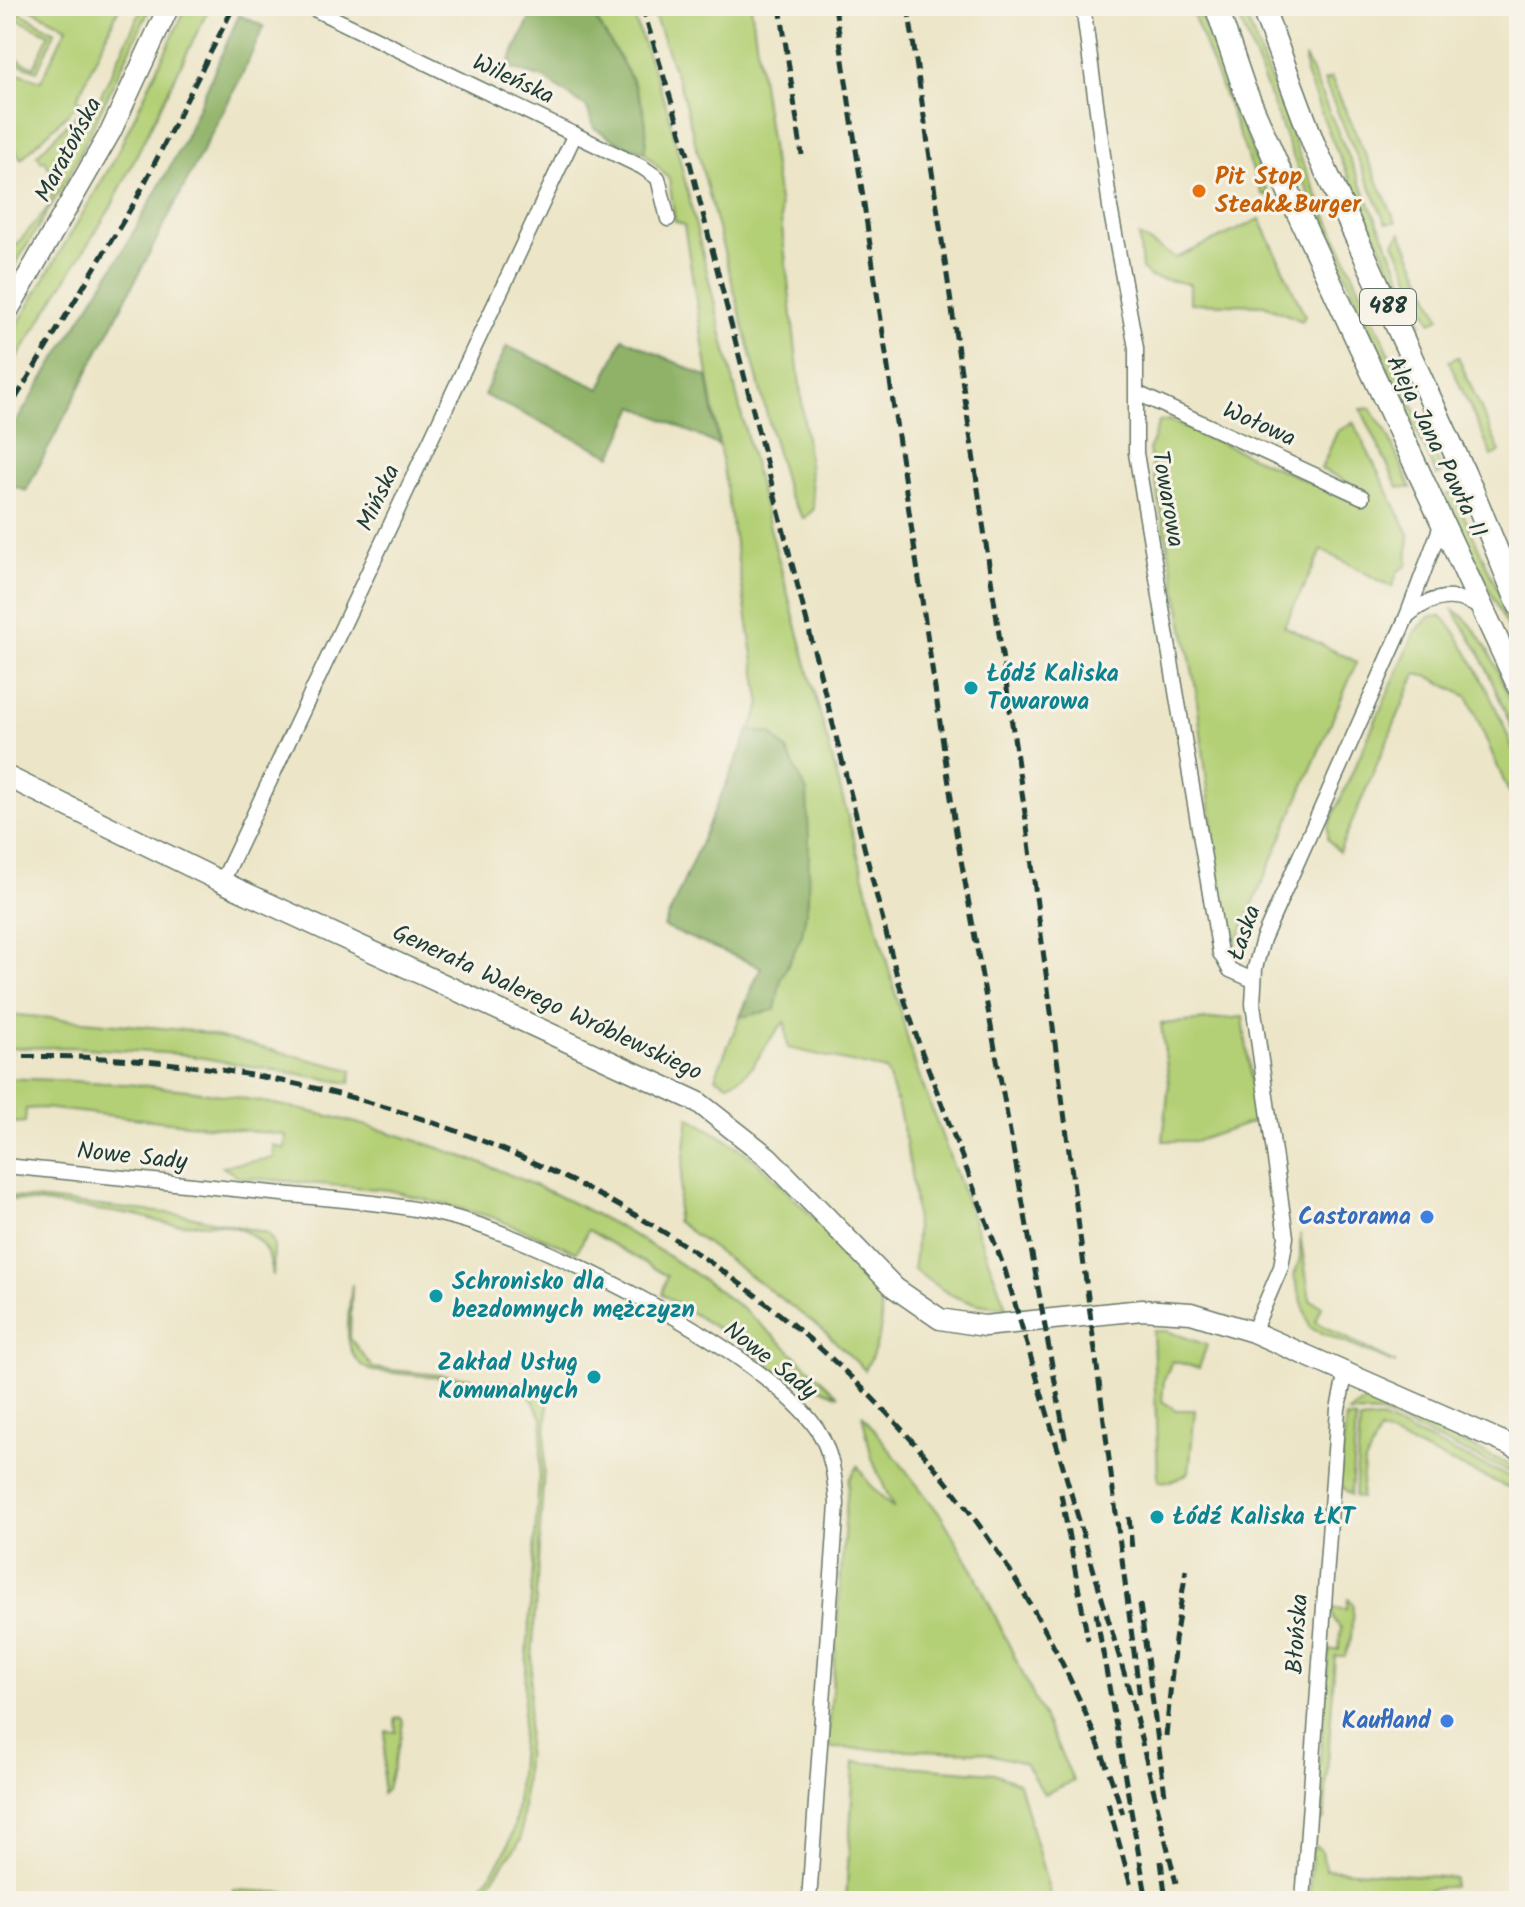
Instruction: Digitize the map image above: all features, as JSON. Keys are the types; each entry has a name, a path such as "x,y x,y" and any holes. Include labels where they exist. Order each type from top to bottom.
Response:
{"main road":[{"name":"Aleja Jana Pawła II","path":"1216,6 1244,88 1298,213 1519,687"},
{"name":"Aleja Jana Pawła II","path":"1262,6 1314,145 1472,490 1519,605"}],"street":[{"name":"Maratońska","path":"6,314 111,131 169,6"},
{"name":"Wileńska","path":"308,6 651,172 661,184 668,219"},
{"name":"Towarowa","path":"1083,6 1110,207 1136,348 1136,453 1220,953 1230,970 1253,980"},
{"name":"Mińska","path":"222,882 575,134"},
{"name":"Wołowa","path":"1137,393 1362,497"},
{"name":"Łaska","path":"1253,1332 1281,1267 1286,1237 1253,1004 1253,980 1263,939 1407,616 1437,541 1442,519"},
{"path":"1407,616 1422,604 1448,597 1465,601 1485,613"},
{"name":"Generała Walerego Wróblewskiego","path":"6,776 222,882 698,1102 768,1157 895,1288 932,1316 957,1324 984,1326 1162,1310 1211,1318 1346,1371 1519,1449"},
{"name":"Nowe Sady","path":"6,1166 388,1205 483,1226 539,1248 639,1299 749,1366 803,1413 831,1458 837,1504 809,1901"},
{"name":"Błońska","path":"1303,1901 1338,1409 1346,1371"}],"green space":[{"path":"8,6 55,32 37,71 6,59 6,54 34,67 49,34 8,15"},
{"path":"25,6 120,6 77,99 81,101 21,159 6,130 6,69 41,81 67,27"},
{"path":"143,6 151,6 69,176 6,280 6,257 47,209 52,194 48,186 62,178 56,168 50,170 45,160 42,162 37,155 87,104 96,106"},
{"path":"187,6 210,6 111,207 6,376 6,344 113,162"},
{"path":"536,6 589,6 638,94 646,132 644,152 625,146 594,128 587,108 544,78 513,69 510,60"},
{"path":"589,6 630,6 668,111 759,487 913,1059 1006,1307 978,1304 956,1297 913,1269 914,1197 906,1141 886,1070 788,1048 785,1022 753,1065 738,1079 728,1084 715,1077 761,967 664,927 761,705 684,225 675,221 669,179 644,152 646,132 638,94"},
{"path":"651,6 751,6 779,202 814,509 804,519 788,495 682,92"},
{"path":"1190,6 1197,6 1269,196 1262,194"},
{"path":"1235,6 1242,6 1301,159 1443,472 1437,476 1300,174"},
{"path":"239,15 264,26 242,75 26,491 14,486 6,500 6,438 119,258 182,145"},
{"path":"1305,57 1422,323 1417,325 1333,142 1306,74"},
{"path":"1331,78 1396,222 1386,223 1324,81"},
{"path":"1260,219 1305,316 1302,321 1264,305 1190,303 1190,284 1149,277 1142,269 1139,236 1176,258"},
{"path":"1401,233 1440,318 1431,322 1394,242"},
{"path":"623,338 707,377 718,445 635,406 612,456 484,395 507,346 600,389"},
{"path":"1458,357 1500,452 1492,456 1449,361"},
{"path":"1370,408 1386,431 1411,488 1398,487 1361,409"},
{"path":"1169,420 1365,507 1370,493 1321,469 1337,432 1353,422 1409,534 1407,566 1398,571 1392,587 1322,550 1284,626 1357,662 1233,951 1226,937 1195,684 1149,450 1159,422"},
{"path":"1453,492 1519,637 1519,653 1446,495"},
{"path":"1453,610 1477,633 1498,671 1513,712 1519,745 1480,653"},
{"path":"1440,616 1461,641 1473,663 1516,757 1520,792 1519,827 1512,825 1512,800 1468,697 1430,677 1416,674 1339,852 1328,839 1328,827 1415,632 1429,617"},
{"path":"749,731 771,733 787,751 807,792 808,901 802,935 781,979 775,1010 740,1017 761,967 664,927"},
{"path":"6,1014 195,1031 352,1070 350,1083 180,1054 72,1047 6,1048"},
{"path":"1243,1017 1256,1121 1197,1141 1163,1141 1169,1083 1161,1024"},
{"path":"6,1079 176,1089 261,1102 347,1121 432,1146 515,1177 595,1214 670,1258 753,1317 839,1396 811,1384 787,1381 743,1345 662,1294 667,1276 588,1230 577,1252 492,1217 389,1190 238,1177 222,1166 274,1158 273,1145 285,1149 286,1135 43,1108 26,1109 25,1122 11,1123 13,1109 6,1109"},
{"path":"689,1117 754,1160 815,1219 870,1281 880,1303 881,1323 874,1352 865,1370 822,1329 676,1221"},
{"path":"6,1196 185,1215 267,1233 274,1243 273,1276 268,1255 261,1244 235,1227 166,1223 135,1215 6,1199"},
{"path":"1300,1234 1310,1300 1322,1306 1316,1322 1396,1364 1310,1328 1294,1276 1300,1258"},
{"path":"352,1284 350,1338 373,1368 549,1386 521,1840 477,1901 462,1901 491,1875 510,1841 516,1817 543,1420 532,1399 513,1385 373,1371 362,1365 354,1356 348,1334"},
{"path":"1153,1331 1167,1331 1207,1345 1199,1368 1172,1361 1164,1380 1162,1401 1176,1410 1195,1410 1189,1472 1171,1481 1158,1481"},
{"path":"1364,1402 1383,1406 1519,1469 1519,1476 1381,1414 1348,1413"},
{"path":"862,1414 942,1517 975,1574 1074,1781 1044,1794 1025,1763 981,1752 832,1748 828,1742 847,1496 849,1479 858,1466 869,1484 894,1509 872,1459"},
{"path":"1346,1418 1356,1419 1351,1495 1339,1485"},
{"path":"1381,1419 1519,1481 1519,1492 1380,1431 1364,1465 1361,1498 1355,1497 1360,1421"},
{"path":"1348,1599 1353,1604 1351,1639 1345,1656 1335,1656 1324,1819 1321,1821 1315,1817 1329,1650 1339,1650 1341,1628 1334,1620 1331,1608 1347,1609"},
{"path":"399,1717 403,1721 400,1739 387,1790 382,1794 386,1731 396,1732 395,1719"},
{"path":"854,1762 994,1773 1019,1783 1052,1901 846,1901"},
{"path":"1316,1846 1322,1851 1325,1869 1454,1878 1453,1886 1361,1901 1313,1901 1309,1896 1312,1850"},
{"path":"233,1890 349,1896 337,1901 238,1901"}],"railway":[{"path":"6,414 136,200 234,6"},
{"path":"642,6 688,155 898,980 920,1047 1005,1270 1130,1693 1176,1883"},
{"path":"780,6 802,155"},
{"path":"835,6 956,832 1066,1443"},
{"path":"908,6 1027,827 1140,1698"},
{"path":"6,1057 189,1066 367,1102 536,1164 693,1251 833,1360 954,1492 1052,1644 1123,1814"},
{"path":"1061,1494 1088,1640"},
{"path":"1129,1517 1132,1549"},
{"path":"1166,1736 1175,1640 1186,1570"},
{"path":"1140,1604 1165,1795"},
{"path":"1096,1613 1147,1901"},
{"path":"1108,1803 1135,1901"},
{"path":"1161,1861 1166,1901"}],"place":[{"name":"Pit Stop Steak&Burger","path":"1199,191"},
{"name":"Łódź Kaliska Towarowa","path":"971,688"},
{"name":"Castorama","path":"1427,1217"},
{"name":"Schronisko dla bezdomnych mężczyzn","path":"436,1296"},
{"name":"Zakład Usług Komunalnych","path":"594,1377"},
{"name":"Łódź Kaliska ŁKT","path":"1157,1517"},
{"name":"Kaufland","path":"1447,1721"}]}
